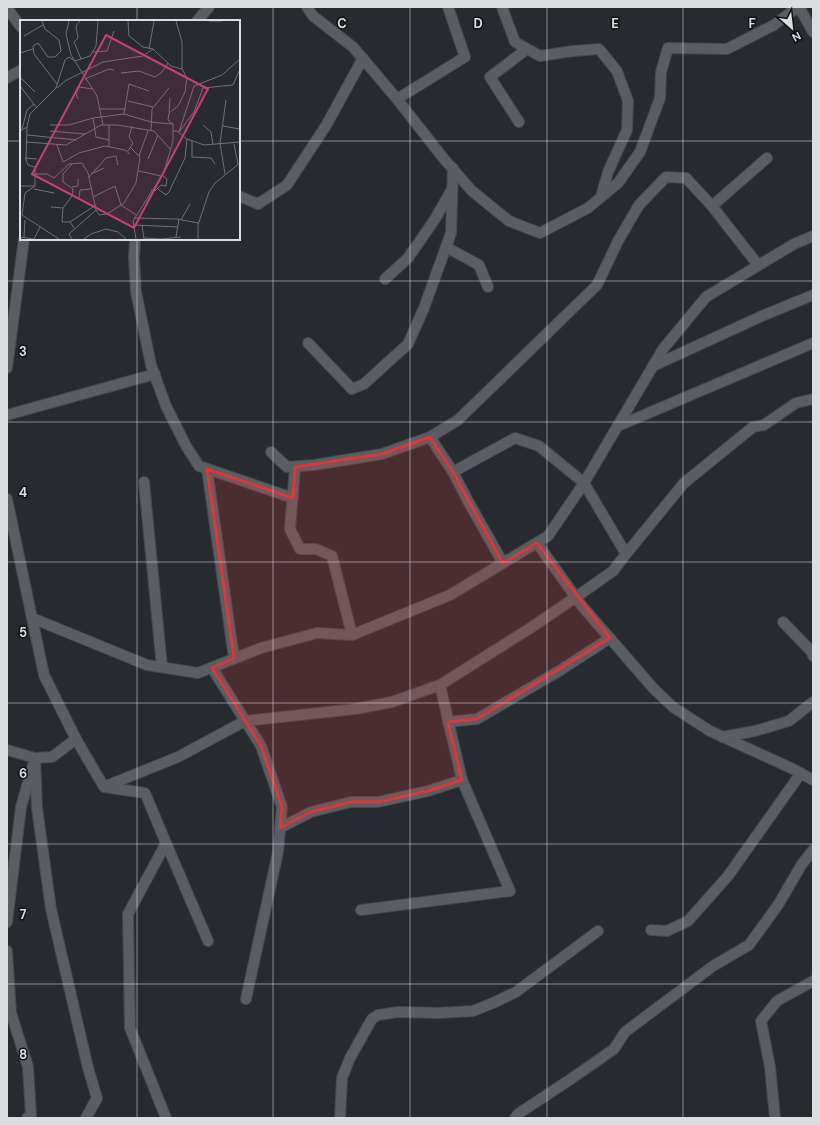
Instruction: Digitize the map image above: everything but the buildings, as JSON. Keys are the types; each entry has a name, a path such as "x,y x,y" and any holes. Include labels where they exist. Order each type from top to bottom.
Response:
{"street":[{"path":"198,20 209,7"},
{"path":"307,7 315,11 363,58 472,191 509,221 540,233 588,208 618,184 640,152 660,98 661,72 668,48 727,49 774,25 798,7 813,32"},
{"path":"397,99 465,56 448,7"},
{"path":"502,7 515,42 527,49 540,56 600,49 617,71 628,101 627,130 608,172 601,197"},
{"path":"7,8 20,26"},
{"path":"519,122 490,77 527,49"},
{"path":"240,196 258,204 287,185 326,124 363,58"},
{"path":"7,78 20,71"},
{"path":"712,206 767,158"},
{"path":"308,343 352,389 364,384 408,344 424,308 451,233 452,168"},
{"path":"271,452 287,467 314,466 382,454 430,436 458,420 597,285 618,241 639,205 666,177 686,178 712,206 758,266"},
{"path":"385,279 408,258 435,219 452,190"},
{"path":"32,618 147,665 198,673 261,648 317,633 352,635 450,595 548,536 584,483 663,349 706,297 794,244 813,236"},
{"path":"7,368 12,296 24,240"},
{"path":"135,240 134,258 136,292 151,365 166,406 186,446 199,466 293,498"},
{"path":"446,247 479,265 488,287"},
{"path":"653,366 813,294"},
{"path":"618,426 813,344"},
{"path":"7,415 155,374"},
{"path":"104,787 178,757 245,721 355,708 392,702 440,685 529,629 613,571 684,483 753,427 764,425 796,403 813,399"},
{"path":"430,436 453,472 468,502 503,563"},
{"path":"453,472 515,438 539,446 584,483 626,554"},
{"path":"295,467 290,530 300,549 316,549 332,556 352,635"},
{"path":"207,469 234,658"},
{"path":"144,482 162,667"},
{"path":"7,499 44,675 76,739 104,787"},
{"path":"537,543 576,597 653,688 673,707 710,731 802,773 813,780"},
{"path":"783,622 812,652 813,656"},
{"path":"448,722 477,719 559,671 610,638"},
{"path":"212,668 261,746 282,807 278,852 246,999"},
{"path":"361,910 510,891 462,780 440,685"},
{"path":"722,737 755,731 789,721 813,702"},
{"path":"7,750 34,758 52,758 76,739"},
{"path":"7,922 21,807 34,758"},
{"path":"34,758 36,808 51,909 88,1068 97,1098 86,1118"},
{"path":"651,930 666,931 688,921 728,876 802,773"},
{"path":"280,828 311,812 351,802 378,802 428,791 462,780"},
{"path":"104,787 145,793 208,941"},
{"path":"166,843 128,914 130,1028 166,1118"},
{"path":"515,1118 518,1114 614,1049 625,1032 713,966 749,945 778,904 802,864 813,850"},
{"path":"340,1118 342,1078 350,1058 372,1019 378,1015 398,1012 438,1013 473,1011 486,1006 516,992 598,931"},
{"path":"7,951 11,1013 28,1067 31,1115 27,1118"},
{"path":"775,1118 770,1067 761,1021 777,1001 813,981"}],"highlighted area":[{"path":"430,437 453,472 503,563 537,543 610,638 477,719 448,722 462,780 428,791 378,802 351,802 311,812 280,828 282,807 261,746 212,668 234,658 207,469 293,498 295,467 382,454"}]}
